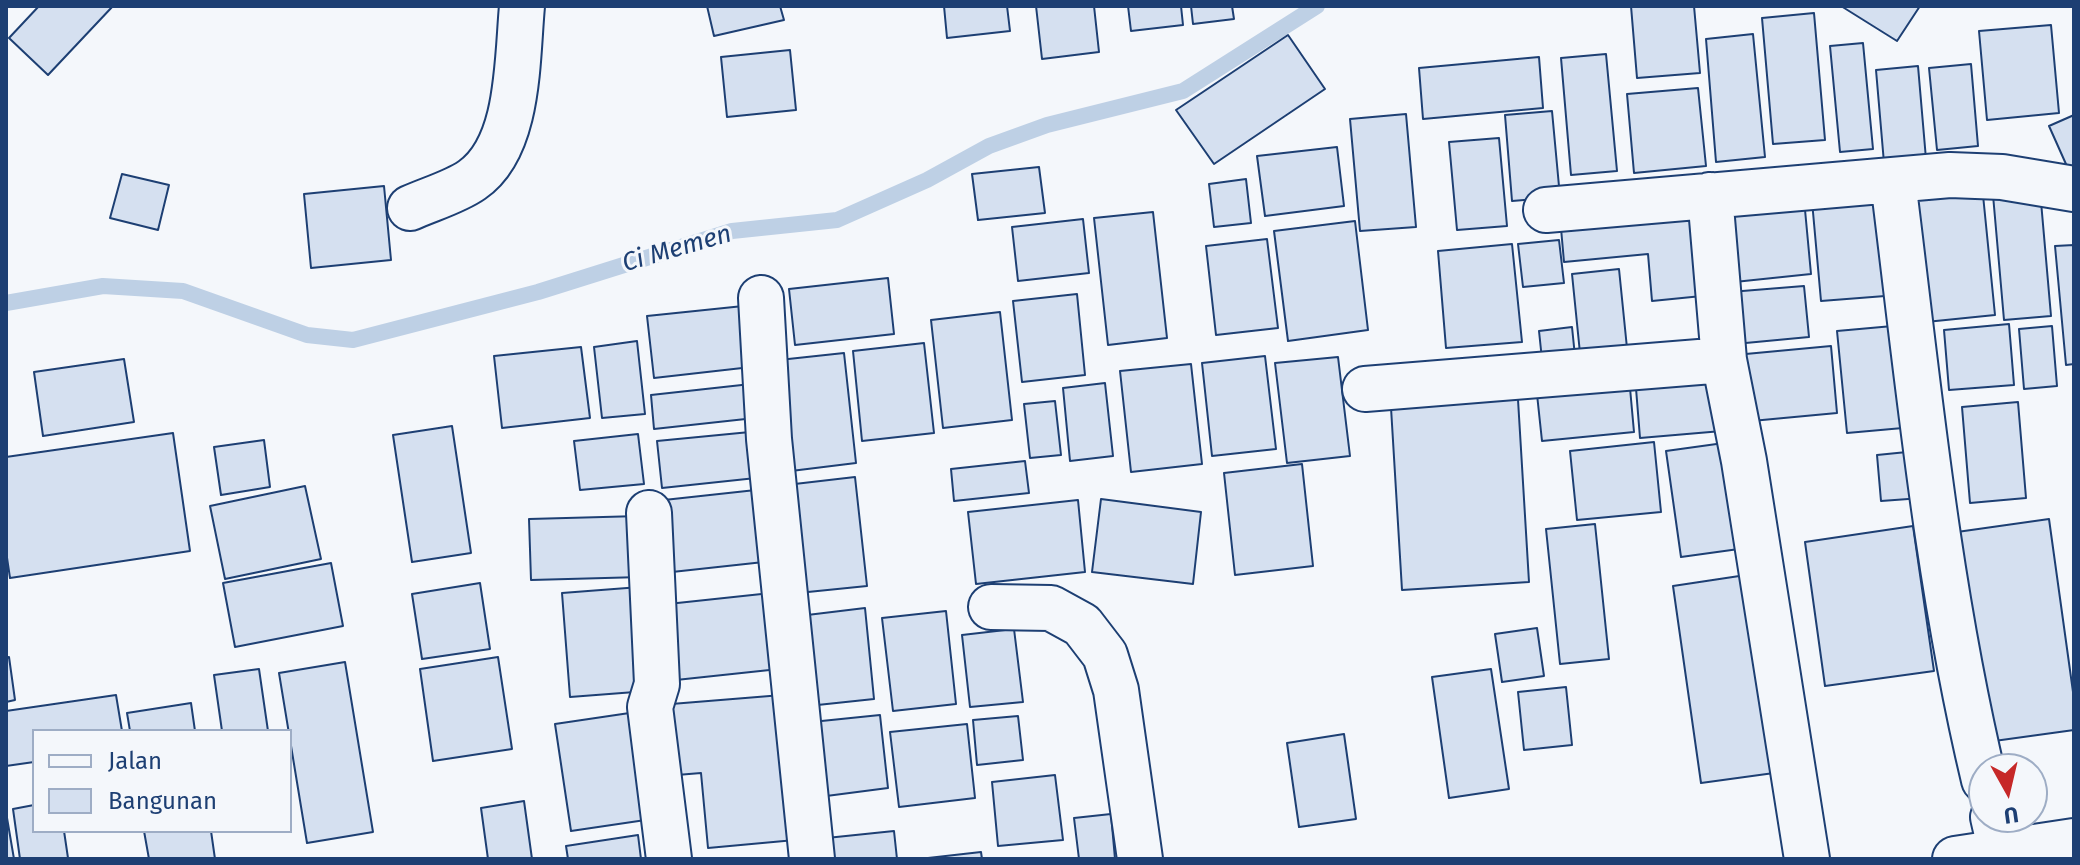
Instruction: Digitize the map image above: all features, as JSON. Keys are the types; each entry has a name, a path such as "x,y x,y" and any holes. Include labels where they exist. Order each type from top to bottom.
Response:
{"main road":[{"path":"410,208 471,181 490,165 501,146 510,118 522,6"},
{"path":"1546,210 1950,175 2002,177 2074,189"},
{"path":"1893,181 1936,526 1962,690 1977,753"},
{"path":"1710,195 1724,360 1746,475 1807,859"},
{"path":"761,298 769,439 812,859"},
{"path":"1365,389 1724,360"},
{"path":"649,513 657,684 650,707 669,859"},
{"path":"991,607 1051,608 1082,625 1105,655 1116,690 1140,859"},
{"path":"1955,859 1997,834 2074,841"}],"building":[{"path":"39,6 113,6 48,75 9,38"},
{"path":"707,6 780,6 784,20 714,36"},
{"path":"944,6 1007,6 1010,31 947,38"},
{"path":"1036,6 1094,6 1099,52 1042,59"},
{"path":"1128,6 1181,6 1183,25 1131,31"},
{"path":"1191,6 1232,6 1234,19 1193,24"},
{"path":"1631,6 1694,6 1700,73 1637,78"},
{"path":"1841,6 1920,6 1897,41"},
{"path":"1814,13 1825,140 1773,144 1762,18"},
{"path":"2051,25 2059,113 1987,120 1979,31"},
{"path":"1753,34 1765,157 1716,162 1706,39"},
{"path":"1288,35 1325,89 1214,164 1176,110"},
{"path":"1863,43 1873,149 1840,152 1830,46"},
{"path":"790,50 796,110 727,117 721,57"},
{"path":"1606,54 1617,171 1571,175 1561,58"},
{"path":"1539,57 1543,108 1423,119 1419,68"},
{"path":"1971,64 1978,146 1937,150 1929,68"},
{"path":"1918,66 1926,159 1884,163 1876,70"},
{"path":"1698,88 1706,166 1634,173 1627,94"},
{"path":"1552,111 1560,197 1512,201 1505,115"},
{"path":"1406,114 1416,227 1360,231 1350,119"},
{"path":"2074,115 2074,182 2049,126"},
{"path":"1499,138 1507,226 1457,230 1449,142"},
{"path":"1337,147 1344,206 1265,216 1257,156"},
{"path":"1039,167 1045,213 978,220 972,174"},
{"path":"122,174 169,185 158,230 110,218"},
{"path":"1246,179 1251,223 1214,227 1209,184"},
{"path":"1982,185 1995,315 1926,322 1914,191"},
{"path":"384,186 391,260 311,268 304,194"},
{"path":"2040,190 2051,316 2004,320 1993,195"},
{"path":"1889,194 1898,295 1821,301 1812,201"},
{"path":"1804,199 1811,274 1725,283 1718,207"},
{"path":"1703,203 1712,295 1652,301 1648,254 1564,262 1560,217"},
{"path":"1153,212 1167,338 1108,345 1094,218"},
{"path":"1083,219 1089,273 1018,281 1012,227"},
{"path":"1355,221 1368,330 1288,341 1274,231"},
{"path":"1267,239 1278,328 1216,335 1206,246"},
{"path":"1559,240 1564,283 1523,287 1518,244"},
{"path":"1512,244 1522,342 1446,348 1438,251"},
{"path":"2074,245 2074,364 2066,365 2055,246"},
{"path":"1619,269 1628,358 1581,363 1572,274"},
{"path":"888,278 894,334 795,345 789,289"},
{"path":"1804,286 1809,337 1735,344 1730,292"},
{"path":"1077,294 1085,375 1022,382 1013,301"},
{"path":"753,305 760,366 654,378 647,316"},
{"path":"1000,312 1012,420 943,428 931,320"},
{"path":"2009,324 2014,385 1949,390 1944,330"},
{"path":"1904,325 1914,427 1847,433 1837,331"},
{"path":"2052,326 2057,386 2024,389 2019,329"},
{"path":"1572,327 1576,366 1543,369 1539,331"},
{"path":"637,341 645,414 602,418 594,347"},
{"path":"924,343 934,433 862,441 853,351"},
{"path":"1831,346 1837,413 1741,422 1735,355"},
{"path":"581,347 590,418 502,428 494,356"},
{"path":"844,353 856,463 791,471 779,360"},
{"path":"1265,356 1276,449 1212,456 1202,363"},
{"path":"1338,357 1350,456 1287,463 1275,363"},
{"path":"124,359 134,422 43,436 34,372"},
{"path":"1191,364 1202,464 1131,472 1120,371"},
{"path":"1717,368 1722,431 1640,438 1635,376"},
{"path":"1629,377 1634,432 1542,441 1536,385"},
{"path":"760,383 764,417 654,429 651,395"},
{"path":"1105,383 1113,456 1070,461 1063,388"},
{"path":"1517,383 1529,582 1402,590 1390,391"},
{"path":"1055,401 1061,455 1030,458 1024,404"},
{"path":"2018,402 2026,498 1970,503 1962,407"},
{"path":"452,426 471,553 412,562 393,435"},
{"path":"750,432 756,478 662,488 657,441"},
{"path":"173,433 190,551 10,578 6,551 6,457"},
{"path":"638,434 644,484 580,490 574,441"},
{"path":"264,440 270,487 221,495 214,447"},
{"path":"1654,442 1661,512 1577,520 1570,451"},
{"path":"1731,442 1746,548 1681,557 1666,451"},
{"path":"1917,451 1922,498 1881,501 1877,455"},
{"path":"1025,461 1029,493 954,501 951,469"},
{"path":"1302,464 1313,566 1235,575 1224,473"},
{"path":"855,477 867,586 798,593 786,485"},
{"path":"305,486 321,559 225,579 210,506"},
{"path":"765,489 773,561 672,572 664,500"},
{"path":"1101,499 1201,512 1193,584 1092,572"},
{"path":"1078,500 1085,572 976,584 968,512"},
{"path":"640,516 642,577 531,580 529,519"},
{"path":"2049,519 2074,699 2074,730 1987,742 1957,532"},
{"path":"1595,524 1609,659 1560,664 1546,529"},
{"path":"1913,526 1934,671 1825,686 1805,542"},
{"path":"331,563 343,626 235,647 223,583"},
{"path":"1746,575 1774,773 1701,783 1673,586"},
{"path":"480,583 490,649 422,659 412,594"},
{"path":"640,587 648,691 570,697 562,593"},
{"path":"771,593 779,669 676,680 668,604"},
{"path":"865,608 874,699 808,706 799,616"},
{"path":"946,611 956,704 893,711 882,618"},
{"path":"1537,628 1544,676 1502,682 1495,634"},
{"path":"1014,629 1023,702 970,707 962,635"},
{"path":"9,657 15,700 6,702 6,658"},
{"path":"498,657 512,749 433,761 420,669"},
{"path":"345,662 373,832 307,843 292,752 292,729 288,729 279,673"},
{"path":"259,669 268,729 222,729 214,675"},
{"path":"1491,669 1509,789 1449,798 1432,677"},
{"path":"1566,687 1572,745 1524,750 1518,692"},
{"path":"116,695 122,729 32,729 32,762 6,766 6,711"},
{"path":"782,695 795,840 708,848 701,773 665,776 659,705"},
{"path":"191,703 195,729 130,729 127,713"},
{"path":"643,711 659,818 571,831 555,724"},
{"path":"880,715 888,788 811,798 802,723"},
{"path":"1018,716 1023,760 977,765 973,720"},
{"path":"967,724 975,798 899,807 890,732"},
{"path":"1344,734 1356,819 1299,827 1287,743"},
{"path":"1055,775 1063,840 998,846 992,782"},
{"path":"524,801 532,859 488,859 481,808"},
{"path":"32,805 32,833 64,833 68,858 20,859 13,809"},
{"path":"6,812 14,859 6,859"},
{"path":"1111,814 1115,859 1079,859 1074,818"},
{"path":"894,831 897,859 819,859 817,839"},
{"path":"144,833 211,833 215,859 149,859"},
{"path":"638,835 641,859 568,859 566,846"},
{"path":"981,852 982,859 928,859 928,858"}],"waterway":[{"name":"Ci Memen","path":"6,303 103,286 183,291 307,335 353,340 538,292 732,231 837,220 927,180 989,146 1047,125 1183,91 1317,6"}]}
